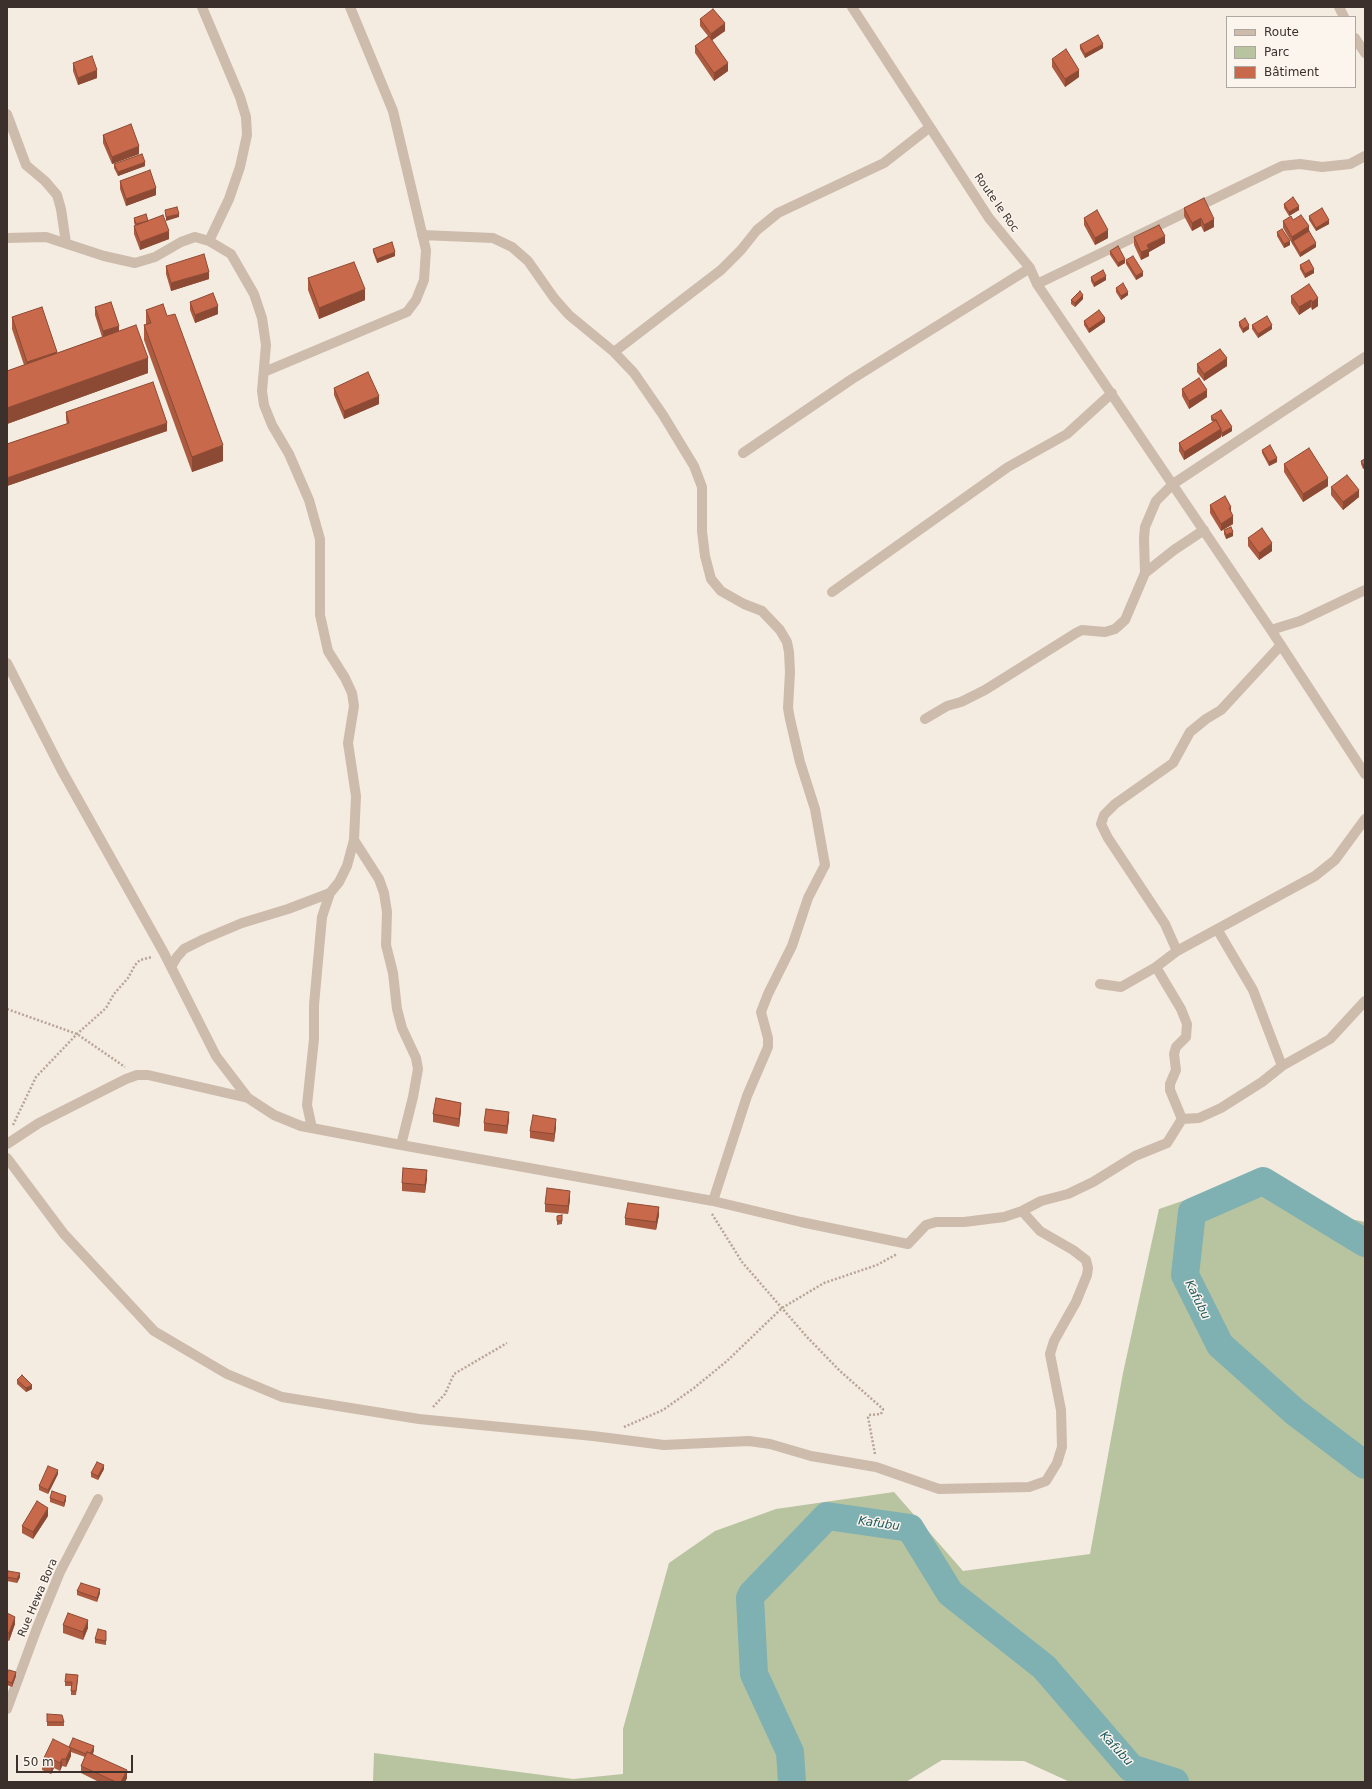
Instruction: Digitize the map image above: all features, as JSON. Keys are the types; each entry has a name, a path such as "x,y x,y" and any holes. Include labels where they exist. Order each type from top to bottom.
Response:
{"street":[{"path":"202,7 240,97 246,117 247,135 240,168 229,199 209,241"},
{"path":"264,372 407,312 416,300 424,280 426,250 393,111 350,7"},
{"name":"Route le Roc","path":"852,7 989,218 1030,268 1037,284 1271,630 1365,774"},
{"path":"1339,7 1344,16"},
{"path":"1356,40 1365,54"},
{"path":"7,114 26,165 46,181 57,195 61,209 66,243"},
{"path":"614,352 721,270 741,250 757,230 778,213 884,163 930,127"},
{"path":"1037,284 1282,166 1300,164 1322,167 1350,164 1365,156"},
{"path":"422,235 493,238 512,247 528,261 554,298 569,316 614,352 634,373 663,415 694,466 702,487 702,531 705,556 711,579 721,591 744,604 762,611 780,630 787,642 790,652 788,708 800,762 815,809 825,865 808,898 792,946 768,994 761,1012 768,1038 768,1047 747,1096 713,1201"},
{"path":"7,238 46,237 104,256 135,263 155,257 181,242 195,237 209,241 231,254 254,294 262,318 266,345 262,391 264,405 272,425 289,454 309,500 320,539 320,615 328,651 345,678 352,693 354,706 348,743 356,796 354,840 347,866 339,882 330,894 322,916 314,1005 314,1040 307,1106 312,1128"},
{"path":"743,453 852,379 1030,268"},
{"path":"925,719 947,706 961,702 985,690 1082,630 1105,632 1115,629 1125,620 1145,573 1145,527 1156,501 1173,484 1365,357"},
{"path":"832,592 1003,471 1067,434 1112,393"},
{"path":"1145,573 1174,550 1204,530"},
{"path":"1271,630 1300,620 1355,596 1365,590"},
{"path":"1178,951 1165,924 1108,838 1101,824 1104,814 1115,804 1173,763 1190,732 1206,719 1221,710 1281,645"},
{"path":"7,663 65,776 171,967 216,1056 248,1098 274,1115 301,1126 713,1201 801,1222 908,1244 926,1225 936,1222 964,1222 1004,1216 1022,1211 1041,1201 1068,1194 1093,1182 1135,1156 1167,1143 1182,1119"},
{"path":"1100,984 1121,987 1156,967 1178,951 1314,876 1335,860 1365,819"},
{"path":"354,840 379,879 384,892 387,912 386,945 393,973 397,1009 402,1028 416,1058 418,1069 413,1097 401,1145"},
{"path":"171,967 184,949 204,939 242,923 330,894"},
{"path":"1217,929 1253,990 1282,1066"},
{"path":"1156,967 1182,1009 1187,1024 1186,1037 1176,1048 1174,1054 1176,1070 1170,1084 1170,1090 1182,1119"},
{"path":"1182,1119 1199,1118 1221,1108 1262,1082 1282,1066 1330,1039 1365,1001"},
{"path":"7,1144 39,1123 126,1079 137,1075 148,1075 248,1098"},
{"path":"7,1158 64,1234 154,1331 227,1374 282,1397 419,1419 593,1436 664,1445 749,1441 770,1444 811,1456 876,1466 939,1489 1029,1487 1046,1481 1057,1463 1062,1447 1060,1410 1050,1354 1054,1340 1076,1302 1087,1275 1088,1268 1086,1260 1073,1250 1040,1231 1022,1211"},
{"name":"Rue Hewa Bora","path":"7,1709 37,1628 60,1572 98,1499"}],"path":[{"path":"10,1129 36,1077 76,1034 106,1008 114,994 124,984 140,960 164,954"},
{"path":"7,1009 76,1034 137,1075"},
{"path":"712,1213 742,1262 806,1337 840,1371 883,1409 882,1414 869,1415 868,1417 874,1446 876,1466"},
{"path":"622,1427 663,1410 694,1388 727,1362 782,1308 824,1283 877,1265 894,1256 908,1244"},
{"path":"419,1419 445,1394 454,1374 507,1343"}],"green space":[{"path":"1226,1186 1307,1210 1365,1222 1365,1782 1070,1782 1024,1761 942,1760 906,1782 373,1782 374,1753 573,1779 623,1774 623,1729 669,1563 715,1531 776,1509 894,1492 963,1571 1090,1554 1123,1373 1159,1209"}],"building":[{"path":"713,9 725,23 711,34 700,19"},
{"path":"1098,35 1103,44 1085,54 1080,45"},
{"path":"709,36 728,63 714,73 695,46"},
{"path":"1066,49 1079,70 1065,79 1052,59"},
{"path":"92,56 97,70 78,78 73,63"},
{"path":"131,124 139,146 112,157 103,135"},
{"path":"142,154 145,162 118,172 114,164"},
{"path":"150,170 156,188 126,199 120,181"},
{"path":"1293,197 1299,206 1289,212 1284,204"},
{"path":"1204,198 1214,219 1204,225 1201,218 1192,223 1184,208"},
{"path":"177,207 179,214 166,217 165,210"},
{"path":"1322,208 1329,220 1316,228 1309,216"},
{"path":"1097,210 1108,230 1095,238 1084,218"},
{"path":"146,214 148,221 136,224 134,218"},
{"path":"163,215 169,231 140,242 134,226"},
{"path":"1301,215 1309,226 1292,237 1283,221 1291,216 1293,220"},
{"path":"1159,225 1165,236 1147,245 1149,249 1141,252 1134,237"},
{"path":"1282,229 1290,241 1284,244 1277,232"},
{"path":"1309,231 1316,243 1300,253 1293,241"},
{"path":"392,242 395,252 377,259 373,249"},
{"path":"1118,246 1125,259 1118,263 1110,251"},
{"path":"204,254 209,272 171,283 166,266"},
{"path":"1133,256 1143,272 1136,276 1126,260"},
{"path":"1309,260 1314,269 1305,274 1300,265"},
{"path":"354,262 365,289 319,308 308,278"},
{"path":"1103,270 1106,276 1094,283 1091,277"},
{"path":"1123,283 1128,292 1121,296 1116,288"},
{"path":"1309,284 1318,298 1299,307 1291,296"},
{"path":"1080,291 1083,295 1075,303 1071,300"},
{"path":"213,293 218,306 195,315 190,302"},
{"path":"111,302 119,326 103,331 95,307"},
{"path":"163,304 167,316 175,314 223,445 192,457 144,325 151,323 146,310"},
{"path":"42,307 57,352 27,362 12,317"},
{"path":"1099,310 1105,318 1089,329 1084,321"},
{"path":"1267,316 1272,325 1258,334 1252,325"},
{"path":"1245,318 1249,325 1243,329 1239,322"},
{"path":"136,325 148,358 7,408 7,371"},
{"path":"1220,349 1227,358 1204,374 1197,364"},
{"path":"368,372 379,396 344,411 334,388"},
{"path":"1199,378 1207,390 1189,401 1182,389"},
{"path":"153,382 167,423 7,478 7,444 69,423 66,412"},
{"path":"1221,410 1232,427 1222,433 1216,420 1214,420 1211,416"},
{"path":"1216,420 1221,429 1184,452 1179,443"},
{"path":"1270,445 1277,458 1269,462 1262,450"},
{"path":"1309,448 1328,478 1303,494 1284,464"},
{"path":"1365,459 1365,464 1363,465 1361,461"},
{"path":"1347,475 1359,490 1343,502 1331,487"},
{"path":"1225,496 1231,507 1229,508 1233,516 1221,524 1210,505"},
{"path":"1231,527 1233,532 1226,535 1224,530"},
{"path":"1262,528 1272,543 1259,553 1248,538"},
{"path":"436,1098 461,1103 459,1119 433,1114"},
{"path":"486,1109 509,1112 507,1126 484,1123"},
{"path":"533,1115 556,1119 554,1134 530,1131"},
{"path":"403,1168 427,1170 425,1185 402,1183"},
{"path":"547,1188 570,1191 568,1206 545,1204"},
{"path":"628,1203 659,1207 656,1222 625,1218"},
{"path":"562,1215 562,1221 557,1221 557,1216"},
{"path":"22,1375 32,1385 26,1388 17,1380"},
{"path":"97,1462 104,1465 98,1476 91,1473"},
{"path":"48,1466 58,1470 48,1490 39,1486"},
{"path":"52,1491 66,1496 64,1503 50,1498"},
{"path":"37,1501 48,1508 33,1532 22,1526"},
{"path":"8,1571 20,1573 17,1579 7,1577"},
{"path":"81,1583 100,1589 97,1598 77,1591"},
{"path":"7,1613 15,1617 9,1633 7,1632"},
{"path":"68,1613 88,1620 83,1632 63,1625"},
{"path":"98,1629 106,1631 106,1641 95,1639"},
{"path":"9,1670 16,1672 12,1683 7,1681 7,1674"},
{"path":"66,1674 78,1675 76,1691 71,1691 72,1682 65,1682"},
{"path":"47,1714 62,1715 64,1722 47,1722"},
{"path":"73,1738 94,1746 91,1753 87,1752 86,1754 69,1747"},
{"path":"53,1739 71,1748 66,1759 62,1759 60,1763 54,1760 51,1767 42,1762"},
{"path":"87,1752 127,1770 121,1782 116,1782 81,1766"}],"waterway":[{"name":"Kafubu","path":"1365,1243 1263,1181 1192,1212 1185,1275 1220,1345 1295,1412 1365,1465"},
{"name":"Kafubu","path":"792,1782 790,1752 754,1674 750,1598 752,1594 827,1516 910,1528 950,1593 1044,1667 1131,1768 1175,1782"}]}
